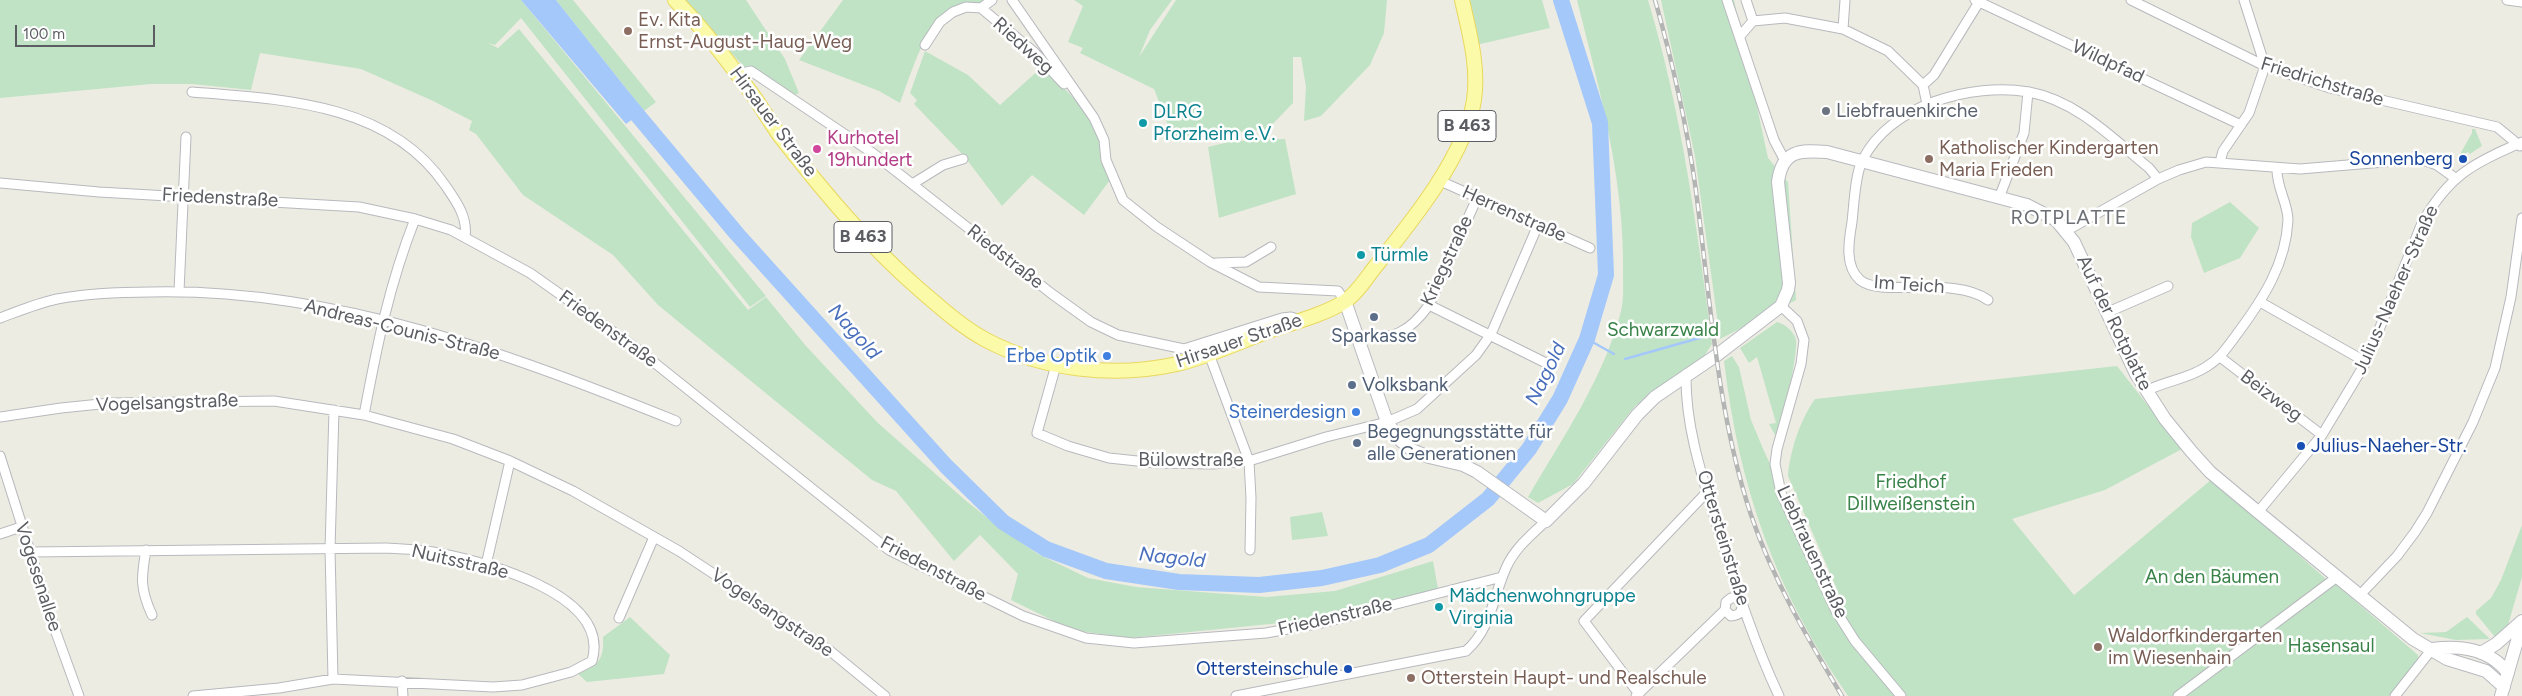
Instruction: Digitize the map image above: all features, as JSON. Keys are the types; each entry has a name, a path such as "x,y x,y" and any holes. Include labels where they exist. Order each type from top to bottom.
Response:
{"main road":[{"name":"Hirsauer Straße","path":"675,0 706,34 738,74 779,134 837,207 882,256 968,328 1003,348 1056,365 1103,370 1141,370 1175,364 1209,354 1345,301 1356,291 1420,210 1460,143 1474,102 1475,64 1462,0"}],"street":[{"path":"981,8 992,0"},
{"path":"1012,0 1094,118 1104,140 1106,160 1123,200 1157,227 1210,262 1259,287 1338,290 1345,301 1359,338 1387,422 1400,440 1412,450 1429,458 1463,466 1477,472 1546,521"},
{"path":"1236,696 1466,651 1475,643 1484,629 1507,566 1522,544 1584,483 1637,415 1655,397 1686,374 1717,355 1781,306 1789,283 1778,187 1779,173 1785,160 1774,140 1727,0"},
{"path":"1746,0 1753,21"},
{"path":"1843,29 1845,0"},
{"name":"Friedrichstraße","path":"2131,0 2265,66 2330,88 2497,127 2521,145"},
{"path":"2220,162 2223,151 2241,126 2254,102 2265,66 2244,0"},
{"path":"2507,0 2522,2"},
{"path":"1923,86 1934,75 1977,1"},
{"name":"Wildpfad","path":"1977,1 2241,126"},
{"name":"Riedweg","path":"926,45 940,22 953,12 966,7 981,8 1034,52 1068,88 1075,91"},
{"path":"1740,36 1753,21 1785,18 1843,29 1888,51 1923,86 1927,104"},
{"name":"Riedstraße","path":"738,74 751,71 807,107 914,183 1052,294 1091,322 1118,335 1184,349 1265,323 1291,317 1300,320"},
{"path":"1862,161 1874,141 1892,124 1927,104 1963,94 1992,91 2028,92 2082,113 2149,168 2158,179"},
{"path":"192,92 263,97 326,107 369,122 398,139 421,156 435,171 455,199 467,224 465,237"},
{"path":"1999,198 2024,133 2028,92"},
{"path":"179,291 186,138"},
{"name":"Julius-Naeher-Straße","path":"2258,512 2322,435 2366,362 2422,222 2434,202 2455,178 2490,156 2521,145"},
{"name":"Auf der Rotplatte","path":"1785,160 1792,154 1813,151 1862,161 1999,198 2041,212 2056,220 2082,255 2128,361 2146,391 2191,451 2210,472 2359,596 2414,639 2447,659 2486,671 2503,692"},
{"path":"914,183 943,165 963,159"},
{"path":"2066,231 2158,179 2206,162 2300,169 2420,159 2437,165 2455,178"},
{"name":"Im Teich","path":"1862,161 1848,242 1850,262 1860,280 1874,286 1940,286 1977,292 1988,300"},
{"path":"2146,391 2205,368 2220,357 2260,302 2276,273 2284,248 2288,218 2276,180 2277,168"},
{"name":"Herrenstraße","path":"1438,180 1590,248"},
{"name":"Friedenstraße","path":"0,183 99,192 345,205 374,209 415,219 465,237 530,274 636,348 756,446 889,550 1023,616 1066,633 1105,642 1134,643 1258,634 1326,622 1502,578"},
{"name":"Kriegstraße","path":"1359,338 1384,338 1406,331 1429,304 1477,198"},
{"path":"2359,596 2396,556 2415,532 2427,513 2473,422 2495,368 2511,297 2522,218"},
{"path":"364,416 382,320 402,253 415,219"},
{"name":"Bülowstraße","path":"1056,365 1037,433 1068,446 1109,458 1156,464 1213,464 1249,461 1326,437 1387,422 1417,409 1476,354 1490,334 1538,225"},
{"path":"1210,262 1246,262 1271,246"},
{"path":"2106,313 2168,286"},
{"name":"Andreas-Counis-Straße","path":"0,318 56,299 88,294 179,291 254,297 318,305 382,320 487,350 565,376 676,421"},
{"path":"2260,302 2366,362"},
{"path":"1429,304 1552,366"},
{"name":"Liebfrauenstraße","path":"1781,306 1797,320 1804,340 1802,364 1777,449 1775,464 1781,493 1836,611 1855,641 1901,696"},
{"path":"1209,354 1249,461 1251,498 1250,550"},
{"name":"Beizweg","path":"2220,357 2322,435"},
{"name":"Ottersteinstraße","path":"1686,374 1687,411 1707,492 1742,604 1760,655 1779,696"},
{"name":"Vogelsangstraße","path":"0,417 110,403 274,401 364,416 453,439 510,461 573,491 654,537 829,650 885,696"},
{"path":"333,679 330,549 334,410"},
{"name":"Vogesenallee","path":"0,456 54,627 80,696"},
{"path":"486,564 510,461"},
{"path":"1707,492 1584,621 1638,695 1725,610 1726,602 1731,598 1736,598 1742,604"},
{"path":"0,534 21,527"},
{"path":"620,618 654,537"},
{"name":"Nuitsstraße","path":"30,552 387,548 431,552 486,564 536,584 563,599 586,620 594,638 595,649 592,661 571,672 522,685 493,687 402,681"},
{"path":"146,550 141,578 143,596 152,615"},
{"path":"2178,696 2337,577"},
{"path":"2481,652 2496,644 2522,623"},
{"path":"2503,692 2522,623"},
{"path":"2395,696 2432,649 2449,647 2481,652 2501,664 2508,673"},
{"path":"194,696 279,692 333,679 402,681 403,696"}],"green space":[{"path":"0,0 521,0 766,296 750,307 521,18 495,45 488,43 498,48 519,29 748,310 766,297 806,346 878,423 965,500 1000,528 1038,554 1088,578 1136,587 1266,597 1335,591 1433,561 1438,589 1320,619 1130,638 1072,630 1011,600 1018,574 980,535 954,561 896,491 872,480 658,305 613,255 523,195 476,134 469,130 472,121 431,100 361,69 260,53 251,90 192,84 151,84 0,98"},
{"path":"556,0 573,0 656,102 644,111"},
{"path":"683,0 746,0 785,59 799,93 794,95 745,68"},
{"path":"843,0 987,0 978,4 952,8 939,18 931,28 919,53 900,103 879,91 799,60"},
{"path":"1074,0 1172,0 1150,30 1139,57 1176,0 1387,0 1384,33 1370,65 1321,116 1304,121 1306,87 1301,57 1293,57 1293,103 1268,129 1226,133 1175,143 1154,89 1080,53 1083,48 1068,42 1083,6"},
{"path":"1466,0 1542,0 1550,28 1476,45"},
{"name":"Schwarzwald","path":"1577,0 1648,0 1670,85 1687,171 1712,344 1703,358 1635,406 1573,484 1538,503 1528,497 1593,383 1614,336 1623,302 1620,204 1615,169 1602,101"},
{"name":"Schwarzwald","path":"1661,0 1734,0 1768,158 1788,182 1796,300 1720,339 1695,156"},
{"path":"925,51 968,75 1000,105 1043,66 1082,107 1095,128 1110,180 1084,215 1032,175 1002,206 964,156 914,104 917,100 910,93"},
{"path":"2472,129 2475,129 2482,146 2470,154 2468,152 2459,156 2472,133"},
{"path":"1285,139 1296,194 1219,218 1208,147 1233,141"},
{"path":"2230,202 2259,228 2240,258 2204,273 2191,237 2192,223"},
{"path":"1777,322 1783,324 1791,331 1796,340 1796,347 1786,405 1775,435 1769,424 1776,423 1757,357 1749,363 1740,348"},
{"name":"Friedhof Dillweißenstein","path":"1732,356 1739,367 1751,420 1764,451 1828,588 1839,594 1788,476 1797,436 1805,416 1815,399 2117,366 2182,449 2105,490 2012,519 2074,595 2212,479 2326,579 2326,583 2175,696 1848,696 1800,617 1764,536 1739,452 1731,408 1724,361"},
{"path":"1322,512 1328,536 1292,540 1290,517"},
{"path":"2522,525 2522,577 2508,625 2495,637 2476,614 2476,611 2491,598 2501,580"},
{"name":"Hasensaul","path":"2333,582 2418,655 2418,661 2391,696 2180,696"},
{"path":"630,617 670,655 664,674 587,682 578,674 599,660 603,637"},
{"path":"2467,617 2490,639 2456,640 2420,633 2446,632"}],"water":[{"path":"521,0 556,0 644,111 626,124"}],"waterway":[{"name":"Nagold","path":"624,99 737,234 946,466 1003,522 1046,549 1106,571 1179,582 1259,585 1322,578 1380,565 1429,545 1488,499 1529,449 1560,399 1587,339 1606,275 1600,123 1561,0"},
{"path":"1625,359 1703,337"},
{"path":"1587,339 1614,354"}],"railway":[{"path":"1655,0 1683,114 1695,184 1715,351 1739,475 1751,515 1780,585 1842,696"}],"place":[{"name":"Ev. Kita Ernst-August-Haug-Weg","path":"628,31"},
{"name":"Liebfrauenkirche","path":"1826,111"},
{"name":"DLRG Pforzheim e.V.","path":"1143,123"},
{"name":"Kurhotel 19hundert","path":"817,149"},
{"name":"Katholischer Kindergarten Maria Frieden","path":"1929,159"},
{"name":"Sonnenberg","path":"2463,159"},
{"name":"Türmle","path":"1361,255"},
{"name":"Sparkasse","path":"1374,317"},
{"name":"Erbe Optik","path":"1107,356"},
{"name":"Volksbank","path":"1352,385"},
{"name":"Steinerdesign","path":"1356,412"},
{"name":"Begegnungsstätte für alle Generationen","path":"1357,443"},
{"name":"Julius-Naeher-Str.","path":"2301,446"},
{"name":"Mädchenwohngruppe Virginia","path":"1439,607"},
{"name":"Waldorfkindergarten im Wiesenhain","path":"2098,647"},
{"name":"Ottersteinschule","path":"1348,669"},
{"name":"Otterstein Haupt- und Realschule","path":"1411,678"}],"district":[{"name":"ROTPLATTE","path":"2069,218"}],"park label":[{"name":"An den Bäumen","path":"2212,577"}]}
